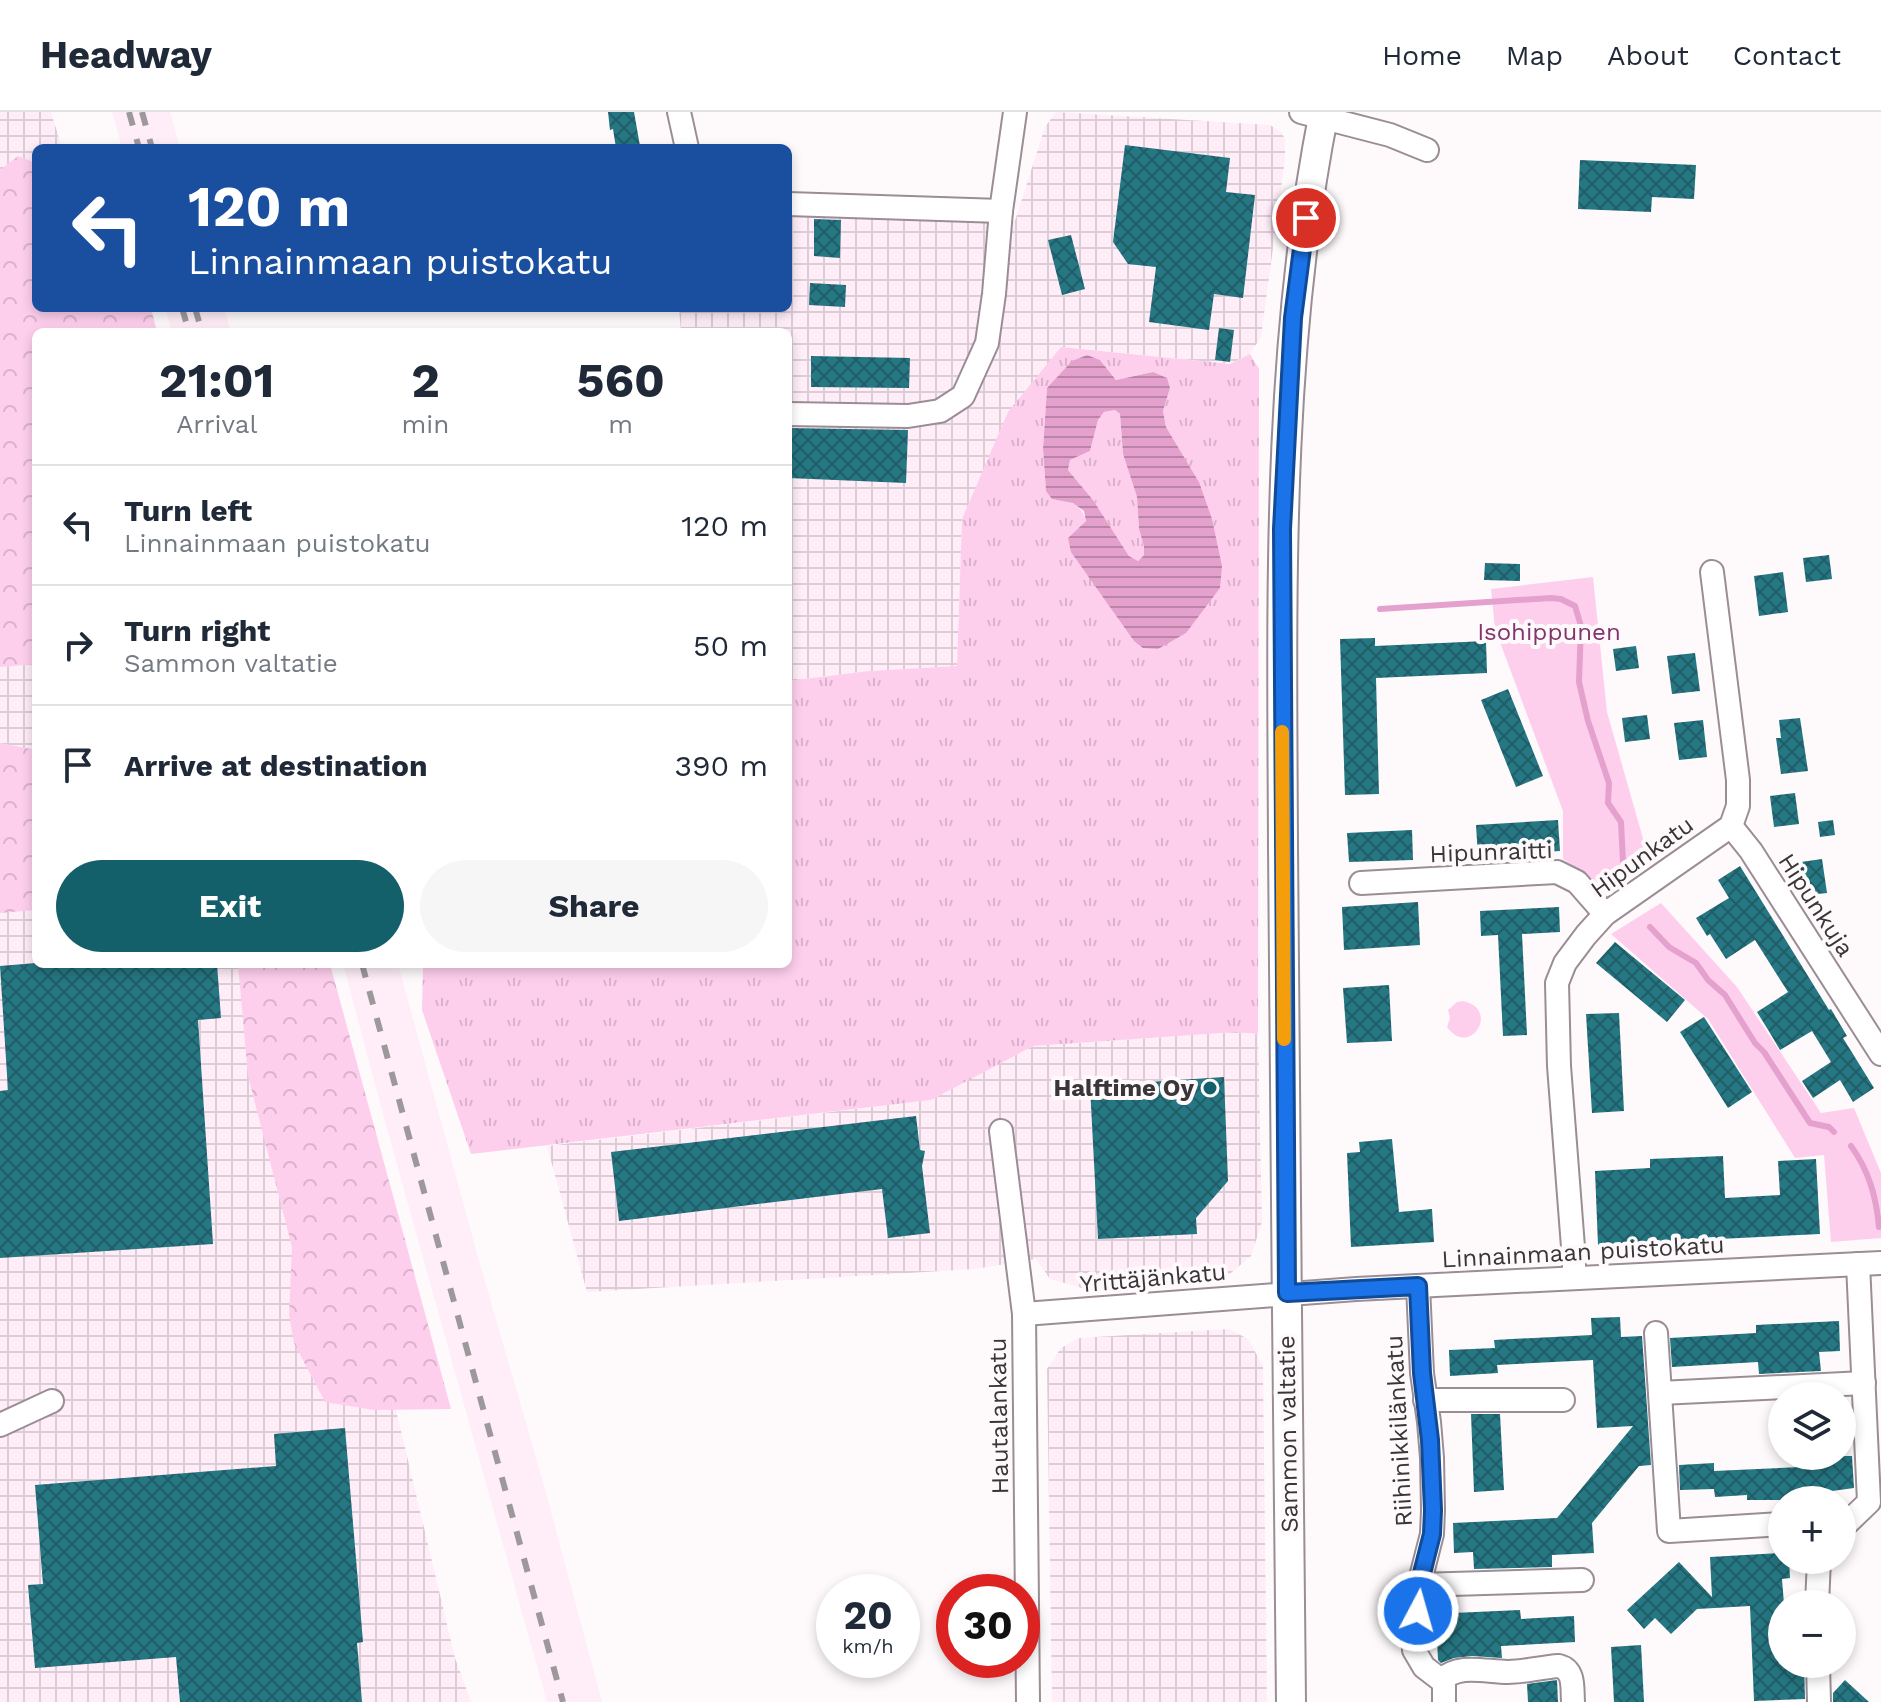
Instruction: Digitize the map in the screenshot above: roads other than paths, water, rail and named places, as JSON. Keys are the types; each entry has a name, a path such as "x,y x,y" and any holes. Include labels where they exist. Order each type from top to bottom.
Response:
{"main road":[{"name":"Sammon valtatie","path":"1291,1702 1282,529 1293,318 1316,114"}],"street":[{"path":"679,112 686,144"},
{"path":"792,414 908,416 940,411 963,396 987,343 1015,112"},
{"path":"1316,114 1390,135 1427,150"},
{"path":"792,204 1001,211"},
{"name":"Hipunkatu","path":"1574,1277 1559,1066 1557,983 1565,963 1605,914 1731,826 1738,806 1738,780 1712,572"},
{"name":"Hipunkuja","path":"1731,826 1742,838 1881,1054"},
{"name":"Hipunraitti","path":"1361,883 1557,872 1577,882 1605,914"},
{"name":"Hautalankatu","path":"1001,1131 1024,1314 1028,1702"},
{"name":"Linnainmaan puistokatu","path":"1287,1293 1881,1263"},
{"path":"1856,1515 1869,1502 1858,1264"},
{"name":"Riihinikkilänkatu","path":"1418,1286 1433,1510 1432,1534 1419,1585 1413,1640 1417,1659 1442,1691"},
{"name":"Yrittäjänkatu","path":"1024,1314 1287,1293"},
{"path":"1656,1333 1669,1531 1768,1525"},
{"path":"1660,1393 1864,1383"},
{"path":"1425,1400 1563,1400"},
{"path":"0,1425 52,1401"},
{"path":"1419,1585 1582,1580"},
{"path":"1442,1691 1448,1673 1457,1671 1484,1669 1506,1672 1559,1666 1569,1672 1573,1702"},
{"path":"1818,1678 1819,1702"}],"waterway":[{"path":"1380,609 1551,598 1575,606 1581,626 1579,682 1588,721 1609,783 1608,803 1621,822 1623,862"},
{"path":"1650,927 1669,947 1696,963 1708,980 1725,995 1810,1123 1829,1127 1834,1132"},
{"path":"1851,1146 1871,1184 1879,1227"}],"railway":[{"path":"129,112 138,144"},
{"path":"142,112 151,144"},
{"path":"183,312 188,328"},
{"path":"196,312 201,328"},
{"path":"363,968 563,1702"}],"place":[{"name":"Halftime Oy","path":"1210,1088"}],"park label":[{"name":"Isohippunen","path":"1549,632"}]}
